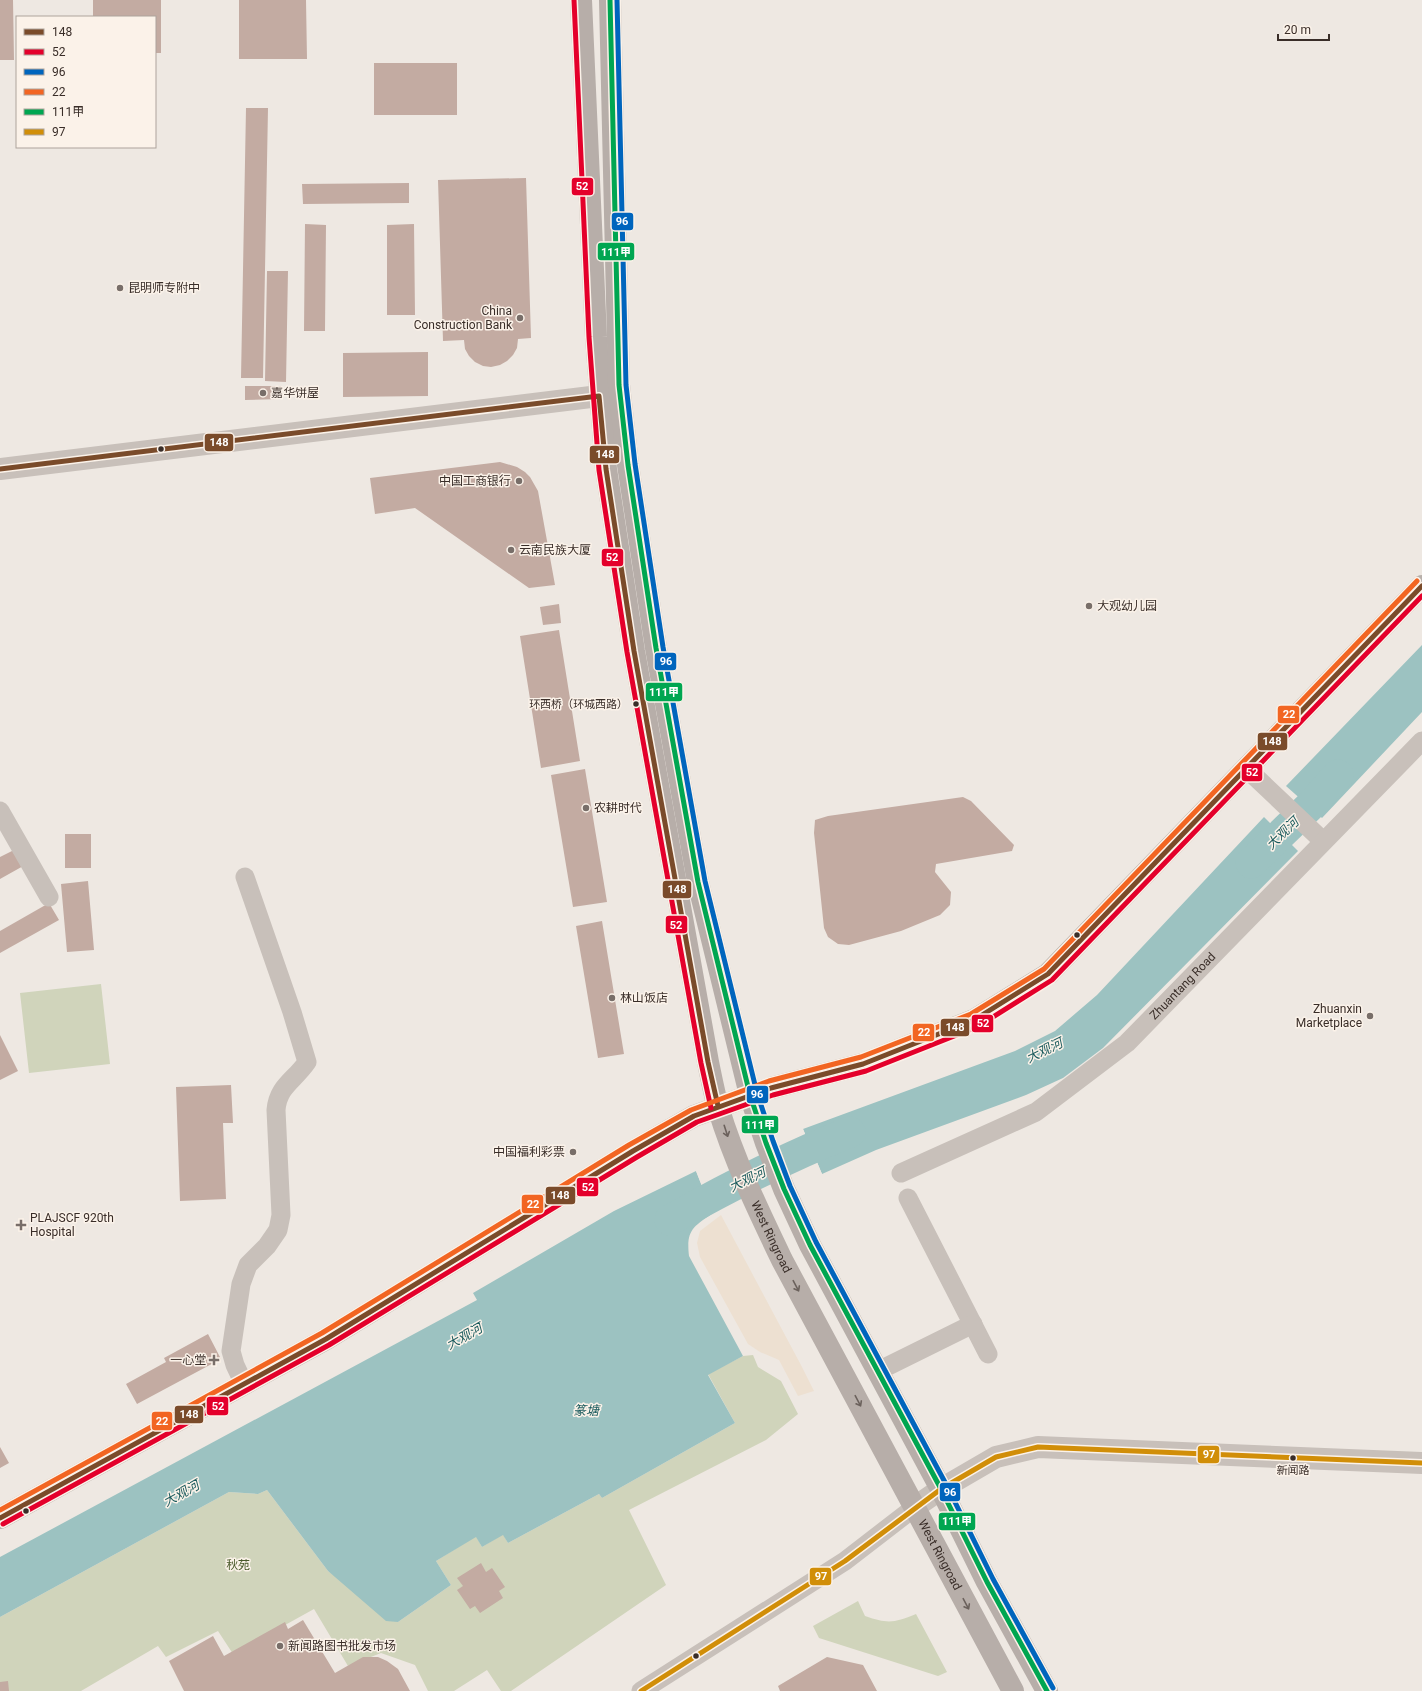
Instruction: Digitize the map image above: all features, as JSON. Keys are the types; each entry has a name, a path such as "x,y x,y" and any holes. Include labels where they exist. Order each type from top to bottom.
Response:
{"main road":[{"name":"West Ringroad","path":"581,0 599,396 606,469 634,651 708,1062 718,1106 735,1156 754,1201 782,1260 1013,1691"},
{"path":"610,0 619,385 628,465 656,648 698,882 750,1095 766,1143 784,1189 810,1245 942,1489 987,1582 1047,1691"},
{"path":"0,1518 326,1339 667,1130 718,1106 771,1088 863,1064 974,1020 1048,974 1422,586"}],"street":[{"path":"0,469 599,396"},
{"name":"Zhuantang Road","path":"901,1173 1036,1112 1126,1043 1422,741"},
{"path":"1246,769 1323,841"},
{"path":"0,811 49,897"},
{"path":"244,1384 230,1351 241,1284 248,1265 267,1246 278,1230 282,1199 276,1110 277,1100 281,1090 307,1062 292,1012 245,876"},
{"path":"908,1198 988,1354"},
{"path":"878,1371 973,1324"},
{"path":"651,1688 845,1561 915,1507 996,1457 1038,1447 1422,1463"}],"green space":[{"path":"101,984 110,1064 29,1073 20,993"},
{"name":"秋苑","path":"753,1355 758,1367 781,1381 798,1414 766,1440 629,1510 666,1585 511,1691 501,1691 487,1670 454,1691 428,1691 415,1665 381,1653 348,1666 314,1609 233,1654 218,1631 166,1657 158,1646 81,1691 0,1691 0,1617 229,1492 258,1494 267,1490 328,1571 398,1622 451,1585 436,1561 476,1536 482,1547 503,1534 508,1543 599,1494 602,1498 735,1423 708,1374 743,1356"},
{"path":"858,1601 865,1616 880,1620 896,1621 916,1614 947,1672 938,1676 819,1638 813,1626"}],"shaded area":[{"path":"721,1215 814,1391 798,1396 779,1360 760,1352 748,1344 700,1257 697,1243 700,1231"}],"water":[{"path":"1422,645 1422,712 1322,818 1286,786"},
{"path":"1264,817 1298,851 1103,1048 1063,1078 1026,1095 876,1150 822,1174 803,1129 1015,1051 1055,1031 1097,995"},
{"name":"篆塘","path":"696,1171 713,1213 692,1230 688,1247 689,1256 743,1356 708,1375 735,1423 602,1498 599,1494 508,1543 503,1535 482,1547 476,1537 436,1561 451,1585 398,1622 386,1621 328,1571 267,1490 258,1494 229,1492 0,1617 0,1557 477,1300 473,1293 614,1211"}],"pier":[{"path":"801,1129 803,1129 822,1174 821,1174"},
{"path":"698,1170 715,1212 713,1215 696,1171"}],"building":[{"path":"0,0 13,0 14,60 0,60"},
{"path":"93,0 161,0 161,53 156,53 156,16 93,16"},
{"path":"239,0 306,0 307,59 239,59"},
{"path":"374,63 457,63 457,115 374,115"},
{"path":"246,108 268,108 263,378 241,378"},
{"path":"526,178 531,338 518,339 517,348 507,361 500,365 491,367 483,366 475,362 469,356 465,349 464,340 443,341 438,180"},
{"path":"409,183 409,203 303,204 302,184"},
{"path":"305,224 326,225 325,331 304,331"},
{"path":"414,224 415,315 387,315 387,225"},
{"path":"267,271 288,271 286,382 265,381"},
{"path":"428,352 428,396 343,397 343,353"},
{"name":"嘉华饼屋","path":"245,386 281,386 281,399 245,400"},
{"name":"云南民族大厦","path":"500,462 517,467 525,472 530,477 538,491 555,585 529,588 415,508 375,514 370,478"},
{"path":"559,604 561,623 543,625 540,607"},
{"path":"559,630 580,761 541,768 520,636"},
{"path":"585,769 607,902 573,907 551,775"},
{"path":"963,797 971,801 1014,845 1012,851 936,864 935,872 951,892 950,905 940,915 901,931 849,945 838,944 828,937 824,928 814,833 815,820 828,816"},
{"path":"65,834 91,834 91,868 65,868"},
{"path":"16,849 25,865 0,879 0,857"},
{"path":"88,881 94,950 67,952 61,884"},
{"path":"49,903 59,920 0,953 0,931"},
{"path":"602,921 624,1054 598,1058 576,926"},
{"path":"0,1035 18,1071 0,1080"},
{"path":"231,1085 233,1123 223,1123 226,1199 180,1201 176,1087"},
{"path":"208,1334 221,1359 137,1404 126,1384 166,1362 164,1358"},
{"path":"0,1447 9,1463 0,1468"},
{"path":"481,1563 486,1572 492,1568 505,1587 499,1591 503,1598 480,1613 475,1606 470,1609 457,1590 463,1586 457,1578"},
{"name":"新闻路图书批发市场","path":"303,1620 335,1673 363,1657 378,1657 387,1661 398,1669 410,1691 184,1691 169,1661 213,1636 224,1656 285,1622 288,1629"},
{"path":"827,1657 863,1665 877,1691 780,1691 778,1686"},
{"path":"8,1681 9,1691 0,1691 0,1682"}],"waterway":[{"name":"大观河","path":"1251,863 1310,806 1338,775"},
{"name":"大观河","path":"670,1220 758,1173 850,1132"}],"transit line":[{"name":"52","path":"574,0 589,337 599,470 627,652 701,1063 711,1108"},
{"name":"111甲","path":"610,0 619,385 628,465 656,648 698,882 750,1095 766,1143 784,1189 810,1245 941,1489 987,1582 1047,1691"},
{"name":"96","path":"617,0 626,385 635,464 663,647 705,881 757,1093 790,1186 816,1242 947,1486 993,1579 1053,1688"},
{"name":"148","path":"0,469 599,396 606,469 634,651 708,1062 718,1106"},
{"name":"22","path":"0,1510 322,1333 629,1145 691,1110 769,1081 861,1057 971,1014 1044,969 1417,581"},
{"name":"148","path":"0,1518 326,1339 633,1151 694,1116 771,1088 863,1064 974,1020 1048,974 1422,586"},
{"name":"52","path":"3,1524 329,1345 697,1122 773,1095 866,1071 977,1027 1052,980 1422,596"},
{"name":"97","path":"641,1691 845,1561 941,1489 996,1457 1038,1447 1422,1463"}],"place":[{"name":"昆明师专附中","path":"120,288"},
{"name":"China Construction Bank","path":"520,318"},
{"name":"嘉华饼屋","path":"263,393"},
{"name":"中国工商银行","path":"519,481"},
{"name":"云南民族大厦","path":"511,550"},
{"name":"大观幼儿园","path":"1089,606"},
{"name":"环西桥（环城西路）","path":"636,704"},
{"name":"农耕时代","path":"586,808"},
{"name":"林山饭店","path":"612,998"},
{"name":"Zhuanxin Marketplace","path":"1370,1016"},
{"name":"中国福利彩票","path":"573,1152"},
{"name":"PLAJSCF 920th Hospital","path":"21,1225"},
{"name":"一心堂","path":"214,1360"},
{"name":"新闻路","path":"1293,1458"},
{"name":"新闻路图书批发市场","path":"280,1646"}]}
